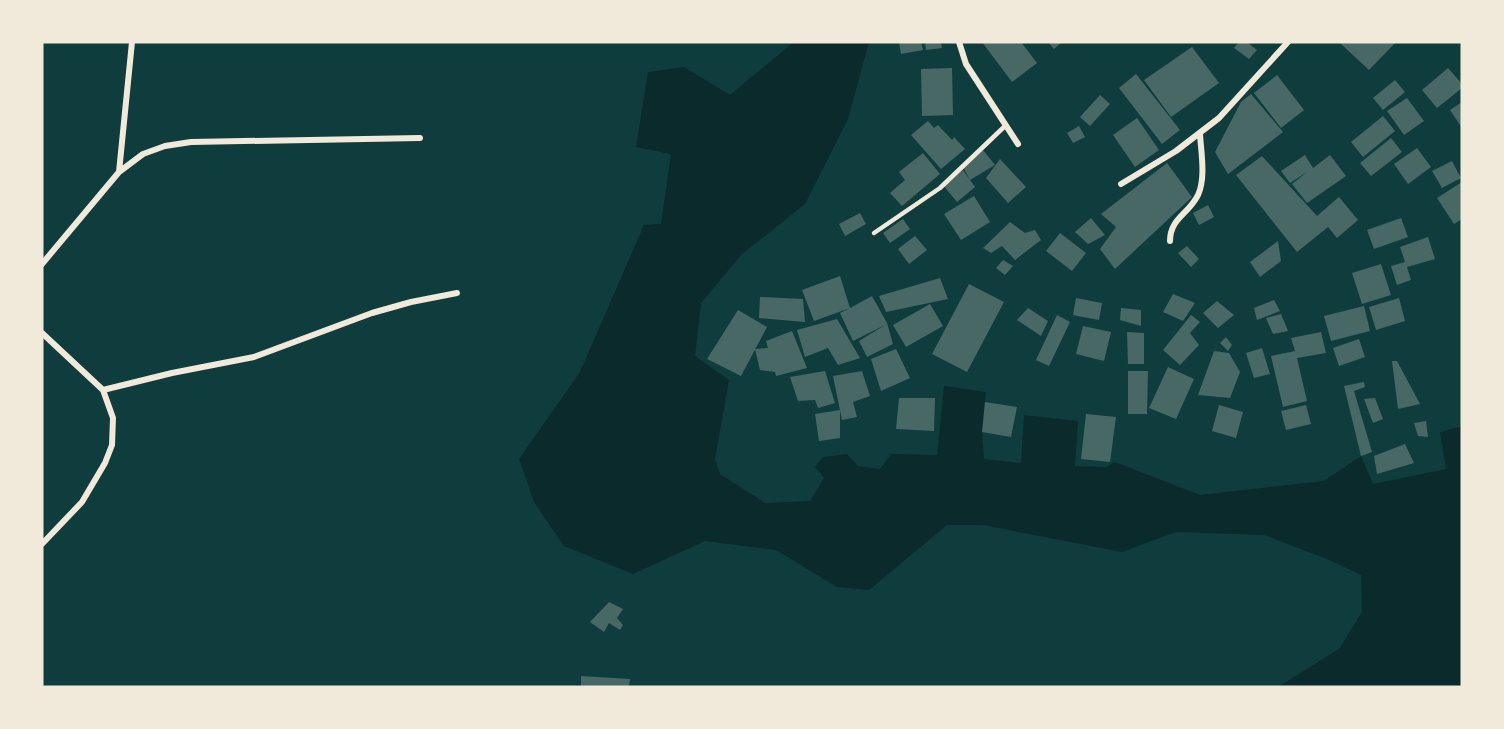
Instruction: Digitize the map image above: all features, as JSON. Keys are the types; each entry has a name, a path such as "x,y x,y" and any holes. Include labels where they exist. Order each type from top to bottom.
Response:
{"street":[{"path":"120,172 132,42"},
{"path":"959,42 966,64 1018,144"},
{"path":"1121,184 1200,134 1219,118 1288,42"},
{"path":"1170,241 1172,226 1191,206 1200,187 1200,134"},
{"path":"42,264 120,172 143,154 165,146 191,142 420,138"},
{"path":"103,390 172,373 254,357 372,313 457,293"},
{"path":"42,333 103,390 113,418 112,445 105,463 82,502 42,544"},
{"path":"42,532 48,537"}],"lane":[{"path":"874,233 940,188 1005,126"}],"water":[{"path":"794,42 869,42 848,119 805,204 742,254 701,303 695,356 729,380 715,459 720,474 765,503 810,501 824,478 815,467 823,457 847,454 858,466 880,469 891,454 937,455 944,386 986,392 982,432 984,459 1021,463 1024,415 1078,421 1075,466 1106,467 1115,462 1200,495 1324,481 1361,456 1373,484 1446,469 1440,432 1462,426 1462,687 1278,687 1339,649 1362,612 1361,575 1327,559 1264,535 1176,532 1122,552 983,525 947,525 869,590 837,587 776,550 705,541 633,574 564,546 534,502 519,459 580,372 644,225 661,224 671,154 636,147 648,72 684,67 730,95"}],"building":[{"path":"899,42 921,42 923,50 901,54"},
{"path":"925,42 941,42 942,48 926,50"},
{"path":"982,42 1021,42 1037,63 1012,82"},
{"path":"1048,42 1062,42 1054,49"},
{"path":"1239,42 1247,42 1257,50 1249,59 1234,48"},
{"path":"1339,42 1396,42 1369,70"},
{"path":"1192,47 1219,83 1171,117 1144,80"},
{"path":"952,68 953,115 922,116 921,69"},
{"path":"1448,68 1462,84 1462,88 1437,108 1422,90"},
{"path":"1136,74 1180,130 1162,144 1119,88"},
{"path":"1277,75 1304,110 1281,128 1254,93"},
{"path":"1395,80 1405,92 1383,110 1373,98"},
{"path":"1251,94 1283,132 1228,174 1215,152 1241,102"},
{"path":"1100,95 1110,104 1090,126 1080,117"},
{"path":"1407,98 1424,121 1404,135 1387,111"},
{"path":"1462,102 1462,128 1450,110"},
{"path":"1383,116 1395,131 1363,157 1351,142"},
{"path":"1137,118 1159,150 1135,167 1113,135"},
{"path":"928,121 934,128 938,125 952,140 954,137 965,149 941,169 911,135"},
{"path":"1079,126 1085,137 1073,143 1067,133"},
{"path":"1391,138 1402,152 1371,176 1360,163"},
{"path":"1417,148 1431,167 1408,184 1394,164"},
{"path":"983,150 995,165 970,180 963,167"},
{"path":"923,153 940,174 902,206 890,193 905,180 899,172"},
{"path":"1305,155 1313,168 1330,155 1346,176 1307,203 1292,184 1307,172 1290,183 1281,171"},
{"path":"1262,156 1317,216 1339,197 1358,220 1337,238 1328,227 1297,252 1236,175"},
{"path":"1000,159 1026,187 1008,203 986,178"},
{"path":"1452,161 1461,178 1442,188 1432,171"},
{"path":"1167,163 1192,197 1115,269 1100,249 1116,227 1101,214"},
{"path":"963,170 975,187 957,202 943,185"},
{"path":"1462,182 1462,219 1454,224 1437,198"},
{"path":"974,196 990,222 961,240 944,214"},
{"path":"1208,205 1214,217 1199,225 1193,213"},
{"path":"860,213 866,224 845,236 839,224"},
{"path":"1091,218 1105,235 1088,244 1075,232"},
{"path":"1401,218 1408,237 1374,249 1367,230"},
{"path":"903,219 910,229 890,243 883,233"},
{"path":"1010,222 1025,233 1035,230 1041,240 1015,260 1002,246 991,253 983,248"},
{"path":"1060,233 1086,253 1072,271 1046,251"},
{"path":"915,236 927,250 909,264 898,249"},
{"path":"1428,237 1435,259 1407,267 1411,280 1397,285 1391,266 1405,262 1400,247"},
{"path":"1278,241 1281,261 1260,277 1250,262"},
{"path":"1187,246 1199,259 1191,267 1178,253"},
{"path":"1003,260 1013,266 1005,275 996,268"},
{"path":"1381,264 1391,295 1362,304 1352,273"},
{"path":"840,276 850,308 814,321 802,290"},
{"path":"940,278 948,299 886,312 879,296"},
{"path":"969,284 1004,302 967,372 932,354"},
{"path":"1173,294 1195,303 1183,321 1163,312"},
{"path":"872,296 887,323 893,344 867,357 859,341 885,325 853,341 840,313"},
{"path":"760,297 803,299 805,322 759,318"},
{"path":"1076,298 1102,303 1099,320 1073,315"},
{"path":"1399,298 1405,321 1376,330 1369,307"},
{"path":"1274,300 1280,311 1257,320 1254,308"},
{"path":"1217,301 1234,315 1218,328 1203,313"},
{"path":"930,304 943,326 906,347 893,325"},
{"path":"1364,306 1370,331 1331,341 1324,316"},
{"path":"1028,308 1048,321 1041,336 1017,320"},
{"path":"1121,308 1141,310 1141,326 1120,320"},
{"path":"738,310 767,327 741,376 707,359"},
{"path":"1281,314 1288,331 1273,334 1266,318"},
{"path":"1057,315 1070,322 1049,366 1036,360"},
{"path":"1191,315 1200,322 1190,333 1199,345 1180,365 1163,350"},
{"path":"837,319 860,358 838,365 828,348 805,357 797,330"},
{"path":"1083,326 1111,332 1104,361 1076,354"},
{"path":"792,331 807,368 776,376 775,372 760,370 755,349 768,348 766,341"},
{"path":"1127,332 1144,333 1144,364 1128,364"},
{"path":"1321,332 1326,353 1297,358 1307,401 1283,407 1271,356 1295,351 1291,338"},
{"path":"1226,337 1232,345 1228,351 1220,343"},
{"path":"1359,339 1365,357 1339,366 1333,348"},
{"path":"1262,348 1270,374 1254,378 1246,353"},
{"path":"896,349 910,378 881,391 871,359"},
{"path":"1214,351 1229,353 1240,372 1230,398 1198,395"},
{"path":"1392,361 1397,361 1420,404 1398,409"},
{"path":"1168,367 1194,379 1176,419 1149,408"},
{"path":"825,371 835,403 818,408 815,400 798,401 790,377"},
{"path":"862,371 870,396 853,402 857,417 842,420 833,376"},
{"path":"1128,371 1148,371 1147,414 1128,414"},
{"path":"1364,382 1365,387 1354,391 1372,452 1361,456 1344,386"},
{"path":"899,398 935,398 934,431 896,429"},
{"path":"1375,398 1383,419 1373,423 1364,399"},
{"path":"985,402 1017,407 1011,437 982,432"},
{"path":"1219,405 1243,412 1236,438 1212,431"},
{"path":"1306,405 1311,424 1286,430 1281,411"},
{"path":"840,410 840,438 819,441 815,414"},
{"path":"1086,414 1116,417 1110,462 1081,459"},
{"path":"1426,421 1428,437 1418,436 1414,423"},
{"path":"1405,444 1414,463 1377,474 1374,456"},
{"path":"609,602 623,609 617,618 623,625 620,630 609,623 604,632 590,622"},
{"path":"581,676 630,679 629,687 581,687"}]}
